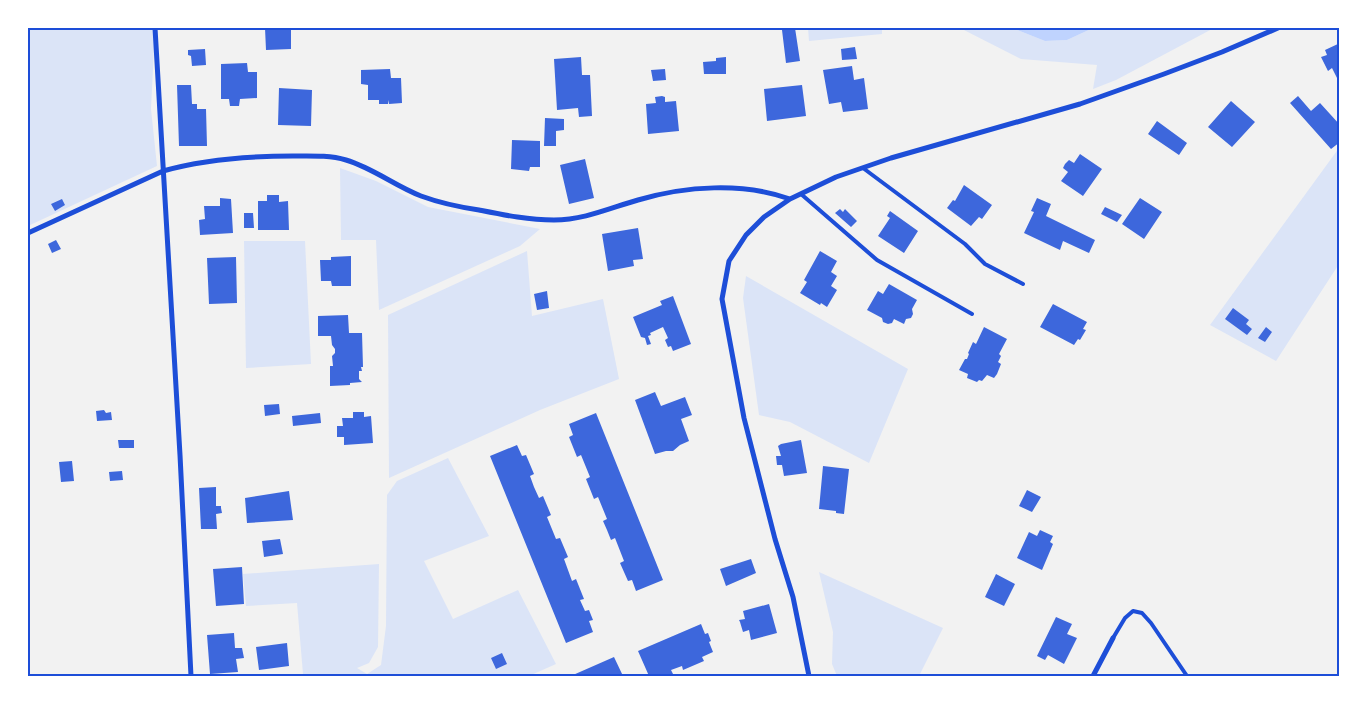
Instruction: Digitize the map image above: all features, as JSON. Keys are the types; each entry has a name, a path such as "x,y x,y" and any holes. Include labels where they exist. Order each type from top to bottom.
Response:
{"street":[{"path":"154,28 179,436 191,676"},
{"path":"809,676 793,597 775,539 744,418 722,300 729,261 746,235 764,217 790,199 836,177 891,158 1080,104 1222,52 1278,28"},
{"path":"28,233 163,171 186,164 265,156 328,156 346,160 419,195 446,204 533,220 576,219 662,194 700,189 744,189 774,193 790,199"},
{"path":"1093,676 1113,638"}],"lane":[{"path":"863,168 965,244 985,264 1023,284"},
{"path":"801,194 877,260 972,314"},
{"path":"1113,638 1125,618 1133,611 1142,613 1151,623 1187,676"}],"shaded area":[{"path":"28,28 155,28 151,109 157,166 28,226"},
{"path":"808,28 882,28 882,34 809,41"},
{"path":"960,28 1012,28 1045,41 1067,40 1093,28 1214,28 1116,80 1093,89 1097,65 1021,59"},
{"path":"1339,148 1339,264 1276,361 1210,325"},
{"path":"340,168 376,181 428,207 540,229 520,246 379,310 376,240 341,240"},
{"path":"244,241 305,241 311,364 246,368"},
{"path":"527,251 532,316 603,299 619,379 540,410 389,478 388,315"},
{"path":"746,276 908,369 869,463 790,422 759,415 743,298"},
{"path":"448,458 489,536 424,561 453,619 518,590 556,664 529,676 287,676 303,674 297,603 246,606 243,574 379,564 378,647 369,663 357,668 367,674 381,665 386,626 387,495 397,481"},
{"path":"819,572 943,628 919,676 837,676 832,664 833,632"}],"water":[{"path":"1012,28 1093,28 1067,40 1045,41"}],"building":[{"path":"265,28 291,28 291,49 266,50"},
{"path":"795,28 800,61 786,63 782,30"},
{"path":"1340,43 1340,84 1332,68 1328,71 1321,57 1327,55 1325,50"},
{"path":"855,47 857,59 842,60 841,49"},
{"path":"205,49 206,65 192,66 188,50"},
{"path":"581,57 582,75 590,75 592,116 579,117 578,108 557,110 554,59"},
{"path":"726,57 726,74 704,74 703,62 716,61 716,58"},
{"path":"247,63 248,72 257,72 257,98 240,99 239,106 230,106 229,99 221,99 221,64"},
{"path":"852,66 854,80 864,78 868,109 843,112 841,102 829,104 823,70"},
{"path":"390,69 391,78 401,78 402,103 389,104 388,100 388,104 379,104 379,100 368,100 368,85 361,84 361,70"},
{"path":"665,69 666,80 653,81 651,70"},
{"path":"177,85 191,85 192,104 197,104 197,109 206,109 207,146 179,146"},
{"path":"802,85 806,116 767,121 764,89"},
{"path":"279,88 312,90 311,126 278,125"},
{"path":"1298,96 1311,111 1320,103 1340,125 1340,142 1331,149 1290,103"},
{"path":"655,97 665,97 665,102 676,101 679,131 648,134 646,104 656,103"},
{"path":"1231,101 1255,122 1232,147 1208,127"},
{"path":"545,118 564,119 564,130 556,131 556,146 544,146"},
{"path":"1157,121 1187,143 1179,155 1148,134"},
{"path":"512,140 540,141 540,167 530,167 529,171 511,169"},
{"path":"1080,154 1102,169 1083,196 1061,181 1068,172 1063,168 1065,164 1069,160 1074,163"},
{"path":"585,159 594,198 569,204 560,165"},
{"path":"964,185 992,205 982,219 979,217 971,226 947,208 953,200 955,201"},
{"path":"267,195 279,195 279,202 288,201 289,230 258,230 258,201 267,201"},
{"path":"220,198 231,199 233,233 200,235 199,220 205,219 204,206 220,206"},
{"path":"1037,198 1051,204 1046,216 1095,240 1089,253 1063,241 1060,250 1024,233 1034,212 1031,211"},
{"path":"1140,198 1162,212 1144,239 1122,224"},
{"path":"62,199 65,205 55,211 51,204"},
{"path":"1105,207 1122,215 1117,222 1101,214"},
{"path":"840,209 843,212 845,209 857,221 851,227 835,213"},
{"path":"890,211 918,231 904,253 878,236 890,218 887,216"},
{"path":"244,213 253,213 254,228 244,228"},
{"path":"638,228 643,259 633,260 634,266 608,271 602,234"},
{"path":"56,240 61,249 52,253 48,244"},
{"path":"820,251 837,261 831,272 837,276 831,286 837,290 827,307 800,293 807,282 804,280"},
{"path":"351,256 351,286 332,286 331,281 321,281 320,260 331,260 331,257"},
{"path":"236,257 237,303 209,304 207,258"},
{"path":"889,284 917,300 912,309 913,314 911,318 906,319 904,324 894,319 892,323 888,324 883,322 882,318 867,310 878,291 883,294"},
{"path":"547,291 549,308 537,310 534,294"},
{"path":"673,296 691,344 673,351 671,346 668,347 665,340 668,338 663,327 650,333 651,335 648,336 651,344 647,345 645,338 641,337 633,317 662,305 660,301"},
{"path":"1053,304 1087,322 1083,329 1086,330 1080,340 1078,339 1074,345 1040,327"},
{"path":"1233,308 1249,320 1246,324 1252,329 1247,335 1225,319"},
{"path":"348,315 349,333 362,333 363,367 361,367 362,371 359,371 359,379 362,382 330,386 330,366 333,366 332,356 335,353 335,349 332,345 331,336 318,336 318,316"},
{"path":"984,327 1007,339 999,354 1001,356 998,362 1001,364 997,374 994,378 987,375 982,381 979,380 977,382 967,378 968,374 959,370 965,359 967,359 973,342 976,344"},
{"path":"1266,327 1272,332 1265,342 1258,338"},
{"path":"655,392 661,406 685,397 692,415 681,419 689,441 673,451 655,454 635,400"},
{"path":"279,404 280,414 265,416 264,405"},
{"path":"104,410 106,413 111,412 112,420 97,421 96,411"},
{"path":"353,412 364,412 364,417 371,416 373,443 344,445 344,437 337,437 337,426 343,426 342,418 353,418"},
{"path":"320,413 321,423 293,426 292,416"},
{"path":"596,413 663,580 636,591 632,580 628,581 620,563 624,561 615,538 611,540 603,521 607,519 598,497 594,499 586,479 590,477 581,455 577,457 569,437 573,435 569,424"},
{"path":"118,440 134,440 134,448 119,448"},
{"path":"801,440 807,473 784,476 782,465 777,465 776,456 781,456 778,446"},
{"path":"517,445 522,456 526,455 534,474 530,476 534,487 539,498 543,496 551,515 547,517 556,539 560,538 568,557 564,559 572,581 576,579 584,599 580,600 585,611 589,610 593,620 589,621 593,632 566,643 490,456"},
{"path":"72,461 74,481 61,482 59,462"},
{"path":"823,466 849,469 844,514 819,509"},
{"path":"122,471 123,480 110,481 109,472"},
{"path":"216,487 216,506 221,506 222,513 216,514 217,529 201,529 199,488"},
{"path":"1027,490 1041,497 1032,512 1019,506"},
{"path":"289,491 293,520 247,523 245,498"},
{"path":"1040,530 1053,536 1050,542 1053,544 1042,570 1017,558 1029,532 1037,536"},
{"path":"280,539 283,554 264,557 262,541"},
{"path":"751,559 756,573 726,586 720,569"},
{"path":"242,567 244,604 216,606 213,569"},
{"path":"996,574 1015,584 1004,606 985,597"},
{"path":"769,604 777,633 751,640 749,630 743,632 739,620 745,619 743,611"},
{"path":"1056,617 1072,624 1067,634 1077,638 1064,664 1048,655 1045,660 1037,656"},
{"path":"701,624 705,634 708,633 713,652 702,657 704,661 683,670 682,666 671,670 673,674 668,676 649,676 638,651"},
{"path":"234,633 235,648 242,648 244,658 236,659 238,672 210,674 207,635"},
{"path":"287,643 289,666 259,670 256,647"},
{"path":"502,653 507,664 496,669 491,658"},
{"path":"614,657 623,676 569,676 573,675"}]}
